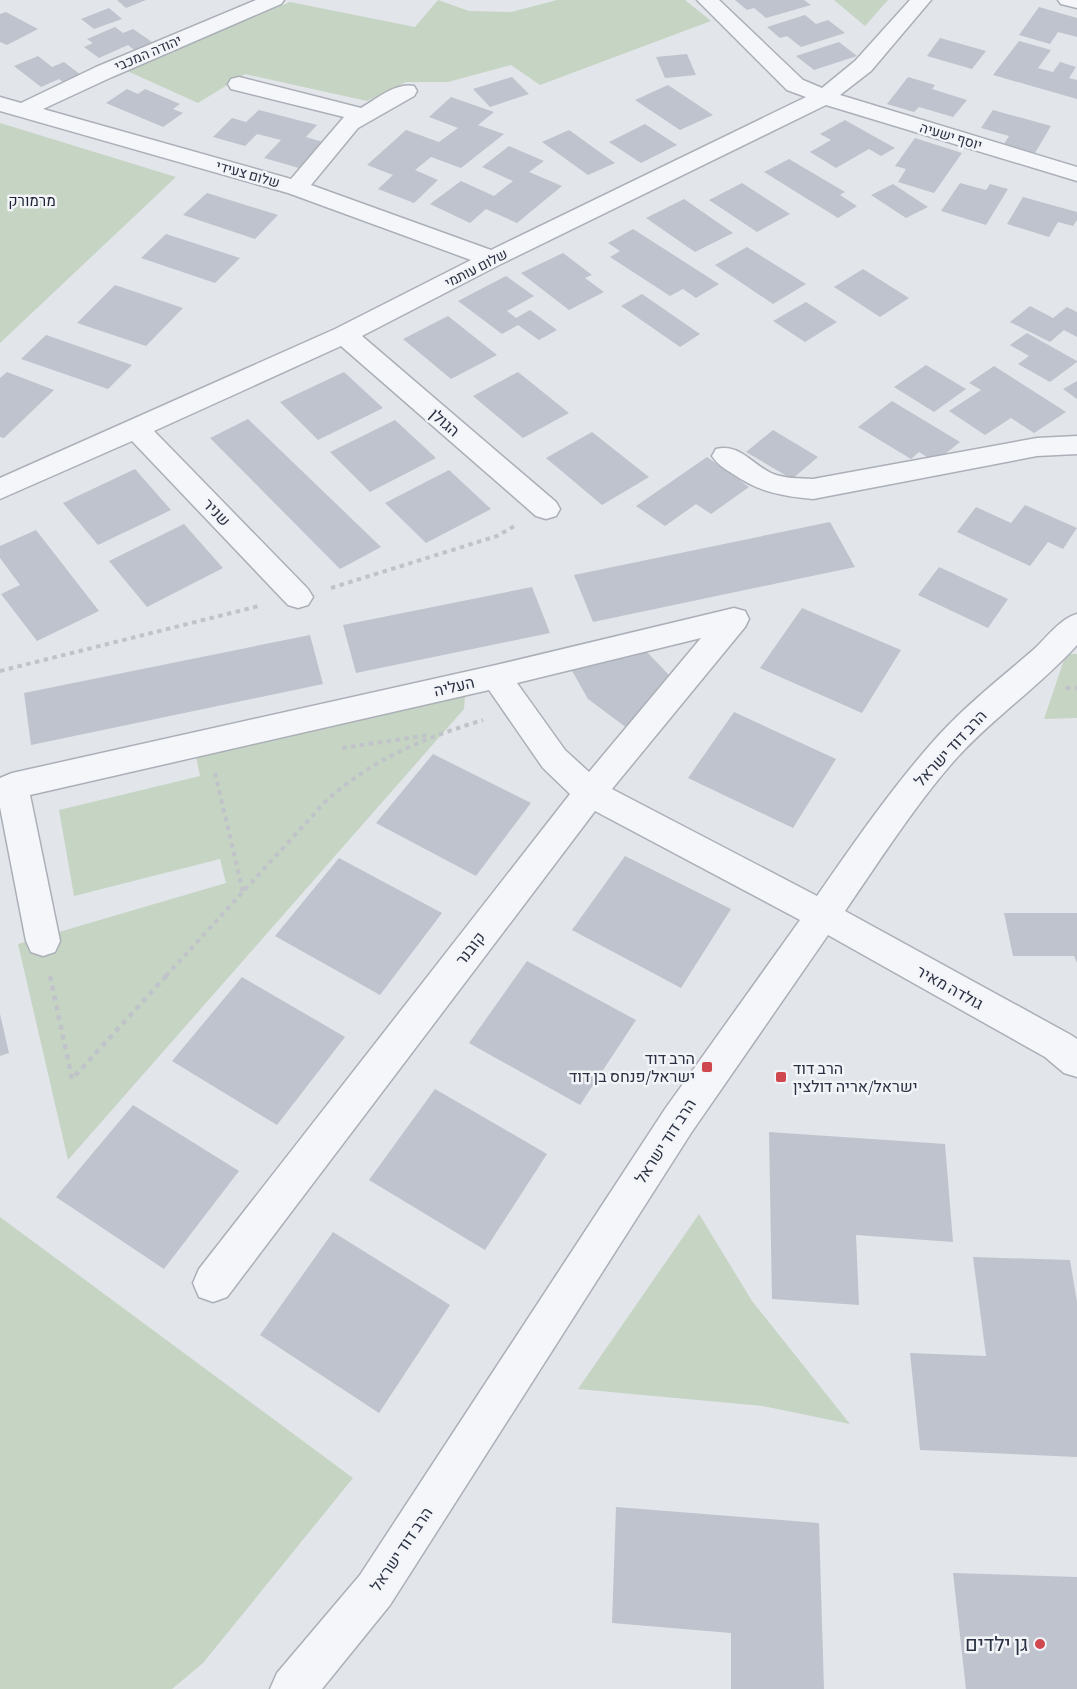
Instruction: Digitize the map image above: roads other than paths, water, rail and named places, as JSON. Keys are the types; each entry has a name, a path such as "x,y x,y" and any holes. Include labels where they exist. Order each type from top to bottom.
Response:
{"street":[{"name":"יהודה המכבי","path":"24,110 113,67 274,0"},
{"name":"יוסף ישעיה","path":"707,0 795,85 824,97 1077,174"},
{"name":"שלום עותמי","path":"0,489 344,335 492,259 824,97 863,66 921,0"},
{"path":"1068,0 1077,2"},
{"path":"239,84 363,115"},
{"path":"296,188 350,123 406,91"},
{"name":"שלום צעידי","path":"0,104 296,188 492,259"},
{"name":"הגולן","path":"344,335 546,509"},
{"name":"שניר","path":"135,427 298,597"},
{"path":"726,456 760,479 770,483 813,489 928,470 1037,447 1077,445"},
{"name":"קובנר","path":"213,1282 590,793 734,619 496,677"},
{"name":"הרב דוד ישראל","path":"293,1689 375,1590 678,1121 901,803 943,752 984,711 1057,647 1077,625"},
{"name":"העליה","path":"43,941 12,786 496,677 554,759 590,793 822,915"},
{"name":"גולדה מאיר","path":"822,915 1058,1046 1077,1061"}],"place":[{"name":"הרב דוד ישראל/פנחס בן דוד","path":"707,1067"},
{"name":"הרב דוד ישראל/אריה דולצין","path":"781,1077"},
{"name":"גן ילדים","path":"1040,1644"}],"district":[{"name":"מרמורק","path":"32,201"}]}
